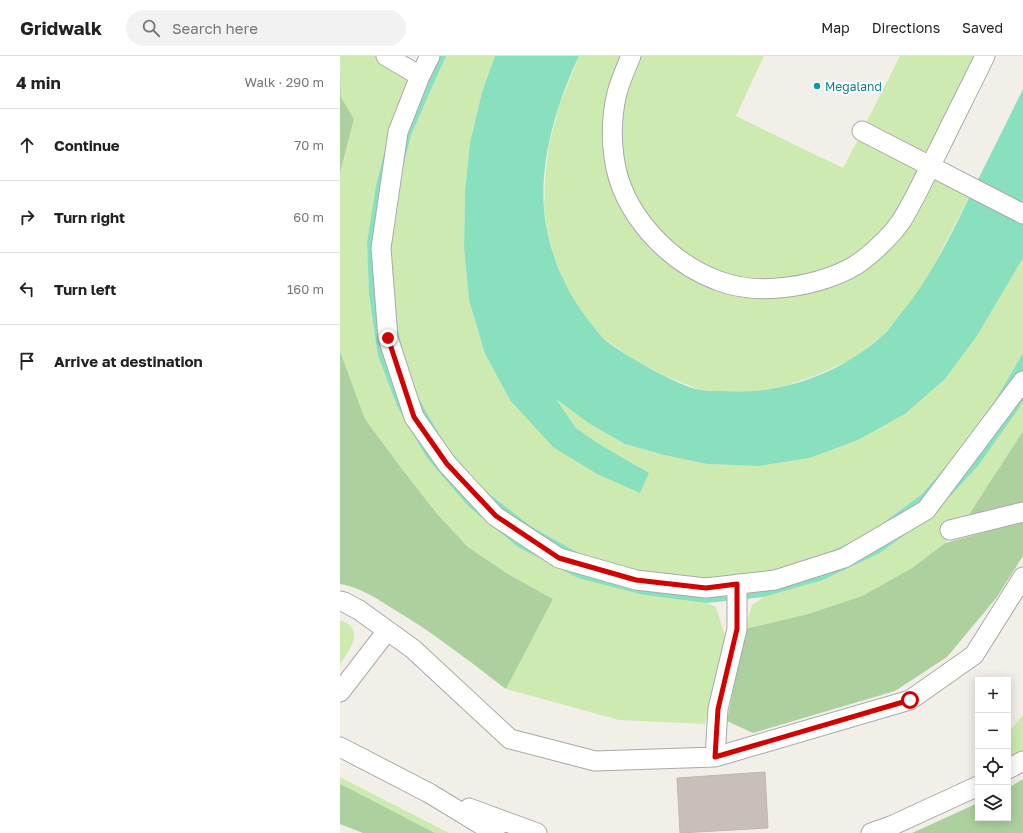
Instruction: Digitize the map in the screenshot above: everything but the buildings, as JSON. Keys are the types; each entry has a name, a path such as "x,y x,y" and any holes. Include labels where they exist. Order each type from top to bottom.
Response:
{"street":[{"path":"386,56 420,76"},
{"path":"430,56 420,76 398,132 381,248 388,338 414,417 447,464 496,516 559,558 636,580 706,588 775,580 844,558 926,510 1023,381"},
{"path":"631,56 617,93 612,126 614,158 622,189 635,213 651,235 672,254 695,270 719,281 749,288 779,288 806,285 833,276 861,262 881,245 901,221 985,56"},
{"path":"862,131 1023,214"},
{"path":"950,530 1023,512"},
{"path":"340,601 359,610 413,649 510,739 594,761 715,757 910,700 974,655 1023,577"},
{"path":"715,757 718,709 737,629 737,584"},
{"path":"340,692 387,630"},
{"path":"340,747 429,793 494,833"},
{"path":"1011,767 1023,761"},
{"path":"871,833 891,826 975,787"},
{"path":"429,793 537,833"}],"green space":[{"path":"340,56 379,56 405,75 408,84 367,243 369,295 378,356 397,406 468,506 644,595 706,603 716,607 726,639 705,724 619,720 506,689 553,599 508,574 468,547 438,515 365,419 340,351 340,173 354,119 341,97"},
{"path":"419,56 446,56 411,135 398,189 391,243 391,292 402,350 419,399 446,446 483,489 532,527 586,557 646,573 706,580 761,573 814,559 868,534 922,494 962,448 996,399 1023,353 1023,401 978,466 936,512 880,553 823,580 764,597 706,603 644,595 578,578 518,547 468,506 427,458 397,406 378,356 369,295 367,243 376,186 390,130"},
{"path":"446,56 495,56 482,92 470,143 465,191 464,247 469,300 485,354 510,400 602,446 576,428 555,398 590,424 625,444 664,455 707,464 759,466 810,458 858,440 905,414 945,379 977,336 1023,258 1023,353 996,399 962,448 922,494 868,534 814,559 761,573 706,580 646,573 586,557 532,527 483,489 446,446 419,399 402,350 391,292 391,243 398,189 411,135"},
{"path":"495,56 579,56 562,96 555,118 546,164 544,208 547,230 554,256 564,281 577,305 605,340 621,352 651,369 687,386 703,390 744,392 766,390 787,385 809,379 829,371 867,349 883,335 918,291 943,250 1023,89 1023,258 977,336 945,379 905,414 858,440 810,458 759,466 707,464 664,455 625,444 590,424 556,399 576,428 602,446 649,473 640,493 597,474 553,447 510,400 485,354 469,300 464,247 465,191 470,143 482,92"},
{"path":"579,56 625,56 607,126 648,238 748,293 864,266 932,174 971,193 930,273 908,306 884,334 854,358 817,375 782,387 743,393 701,390 665,376 633,359 603,338 580,311 564,282 553,253 547,230 544,207 545,177 549,145 559,106"},
{"path":"636,56 764,56 736,116 843,168 860,136 924,169 879,240 832,272 749,283 697,266 640,211 619,157 622,94"},
{"path":"900,56 981,56 929,160 865,125"},
{"path":"340,69 341,97 354,119 340,173"},
{"path":"340,351 365,419 438,515 468,547 508,574 553,599 506,689 449,646 405,616 354,587 340,584"},
{"path":"1023,401 1023,431 966,519 945,543 912,568 862,596 808,614 745,629 752,605 764,597 823,580 880,553 936,512 978,466"},
{"path":"1023,431 1023,502 966,519"},
{"path":"1023,522 1023,556 997,597 947,657 895,691 753,733 727,721 745,629 808,614 862,596 912,568 945,543"},
{"path":"340,620 348,624 352,629 354,640 340,664"},
{"path":"1023,715 1023,751 1011,758 1011,749 1011,729"},
{"path":"340,777 449,833 435,833 340,784"},
{"path":"1023,779 1023,833 912,833 975,804 975,821 1011,821 1011,786"},
{"path":"340,784 435,833 363,833 340,824"}],"place":[{"name":"Megaland","path":"817,86"}],"route":[{"path":"388,338 414,417 447,464 496,516 559,558 636,580 706,588 737,584 737,629 718,709 715,757 910,700"}]}
